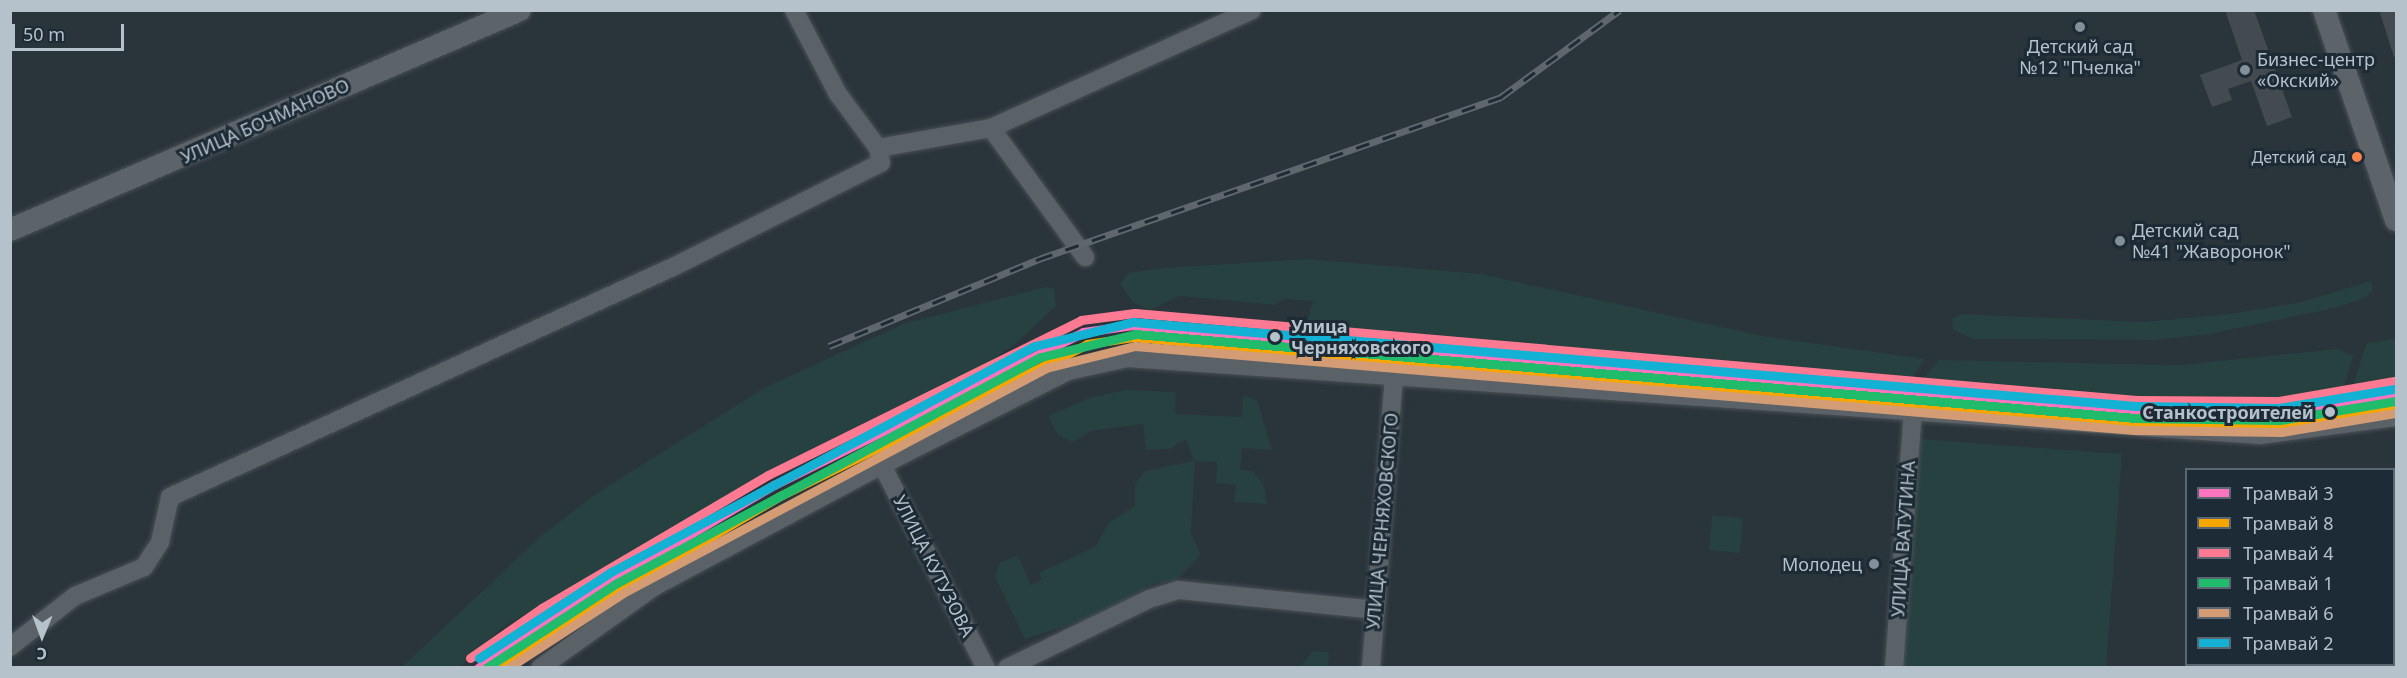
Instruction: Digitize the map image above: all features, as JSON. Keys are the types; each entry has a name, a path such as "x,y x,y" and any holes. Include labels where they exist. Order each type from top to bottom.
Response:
{"main road":[{"name":"УЛИЦА БОЧМАНОВО","path":"10,230 520,10"},
{"path":"2324,10 2397,220"}],"street":[{"path":"10,647 75,596 144,567 160,542 170,497 675,266 881,164 878,148 837,94 794,10"},
{"path":"878,148 991,128 1252,10"},
{"path":"991,128 1085,257"},
{"path":"542,667 655,586 882,465 1068,371 1127,358 1395,374 2260,435 2397,417"},
{"name":"УЛИЦА ЧЕРНЯХОВСКОГО","path":"1371,668 1395,374"},
{"name":"УЛИЦА ВАТУТИНА","path":"1894,668 1913,410"},
{"name":"УЛИЦА КУТУЗОВА","path":"882,465 986,668"},
{"path":"1007,668 1149,599 1179,590 1375,610"}],"green space":[{"path":"1308,259 1481,274 1763,336 1925,359 1909,382 1759,374 1715,363 1318,330 1306,324 1313,301 1284,299 1275,305 1180,296 1150,310 1133,303 1120,284 1128,273 1163,268"},
{"path":"2371,281 2373,290 2365,298 2335,308 2209,334 2155,340 1973,339 1953,330 1952,319 1961,314 2144,322 2229,314 2301,302"},
{"path":"1045,287 1054,288 1056,306 1014,345 965,378 722,499 502,628 460,667 402,667 541,536 594,495 764,388 903,324"},
{"path":"2396,338 2396,390 2349,398 2366,344"},
{"path":"2338,349 2353,356 2340,400 2276,409 2091,404 1915,388 1939,360 2180,365"},
{"path":"1127,390 1176,392 1175,414 1242,417 1243,395 1257,400 1272,450 1242,448 1240,470 1253,471 1264,486 1267,504 1234,502 1236,485 1216,483 1217,462 1195,461 1191,533 1201,555 1176,580 1152,584 1099,615 1025,639 995,577 1000,562 1018,556 1031,585 1042,580 1039,573 1096,546 1109,522 1135,506 1135,484 1145,471 1194,461 1186,439 1170,449 1146,450 1143,424 1091,431 1073,442 1058,435 1048,416 1092,397"},
{"path":"1920,439 2122,454 2106,667 1903,668"},
{"path":"1712,515 1743,518 1740,553 1709,550"},
{"path":"1313,651 1329,652 1328,667 1300,667"}],"building":[{"name":"Бизнес-центр «Окский»","path":"2225,10 2254,10 2292,117 2267,126 2251,81 2228,89 2232,100 2212,107 2200,75 2242,60"},
{"path":"2379,10 2397,10 2397,56 2394,57"}],"railway":[{"path":"829,346 1039,259 1501,97 1620,10"}],"tram line":[{"name":"4","path":"470,658 542,608 768,475 1081,320 1135,313 2136,400 2279,401 2394,381"},
{"name":"2","path":"479,658 611,572 1035,346 1133,322 2136,406 2279,408 2394,389"},
{"name":"3","path":"478,668 548,618 774,485 1083,332 1134,325 2135,412 2280,413 2396,393"},
{"name":"1","path":"486,668 617,583 1041,357 1135,334 2135,418 2280,420 2396,401"},
{"name":"8","path":"499,668 555,628 780,496 1087,344 1134,337 2134,424 2281,425 2396,405"},
{"name":"6","path":"508,668 623,593 1046,368 1135,346 2134,430 2281,432 2396,413"}],"place":[{"name":"Детский сад №12 \"Пчелка\"","path":"2080,27"},
{"name":"Бизнес-центр «Окский»","path":"2245,70"},
{"name":"Детский сад","path":"2357,157"},
{"name":"Детский сад №41 \"Жаворонок\"","path":"2120,241"},
{"name":"Улица Черняховского","path":"1275,337"},
{"name":"Станкостроителей","path":"2330,412"},
{"name":"Молодец","path":"1874,564"}]}
